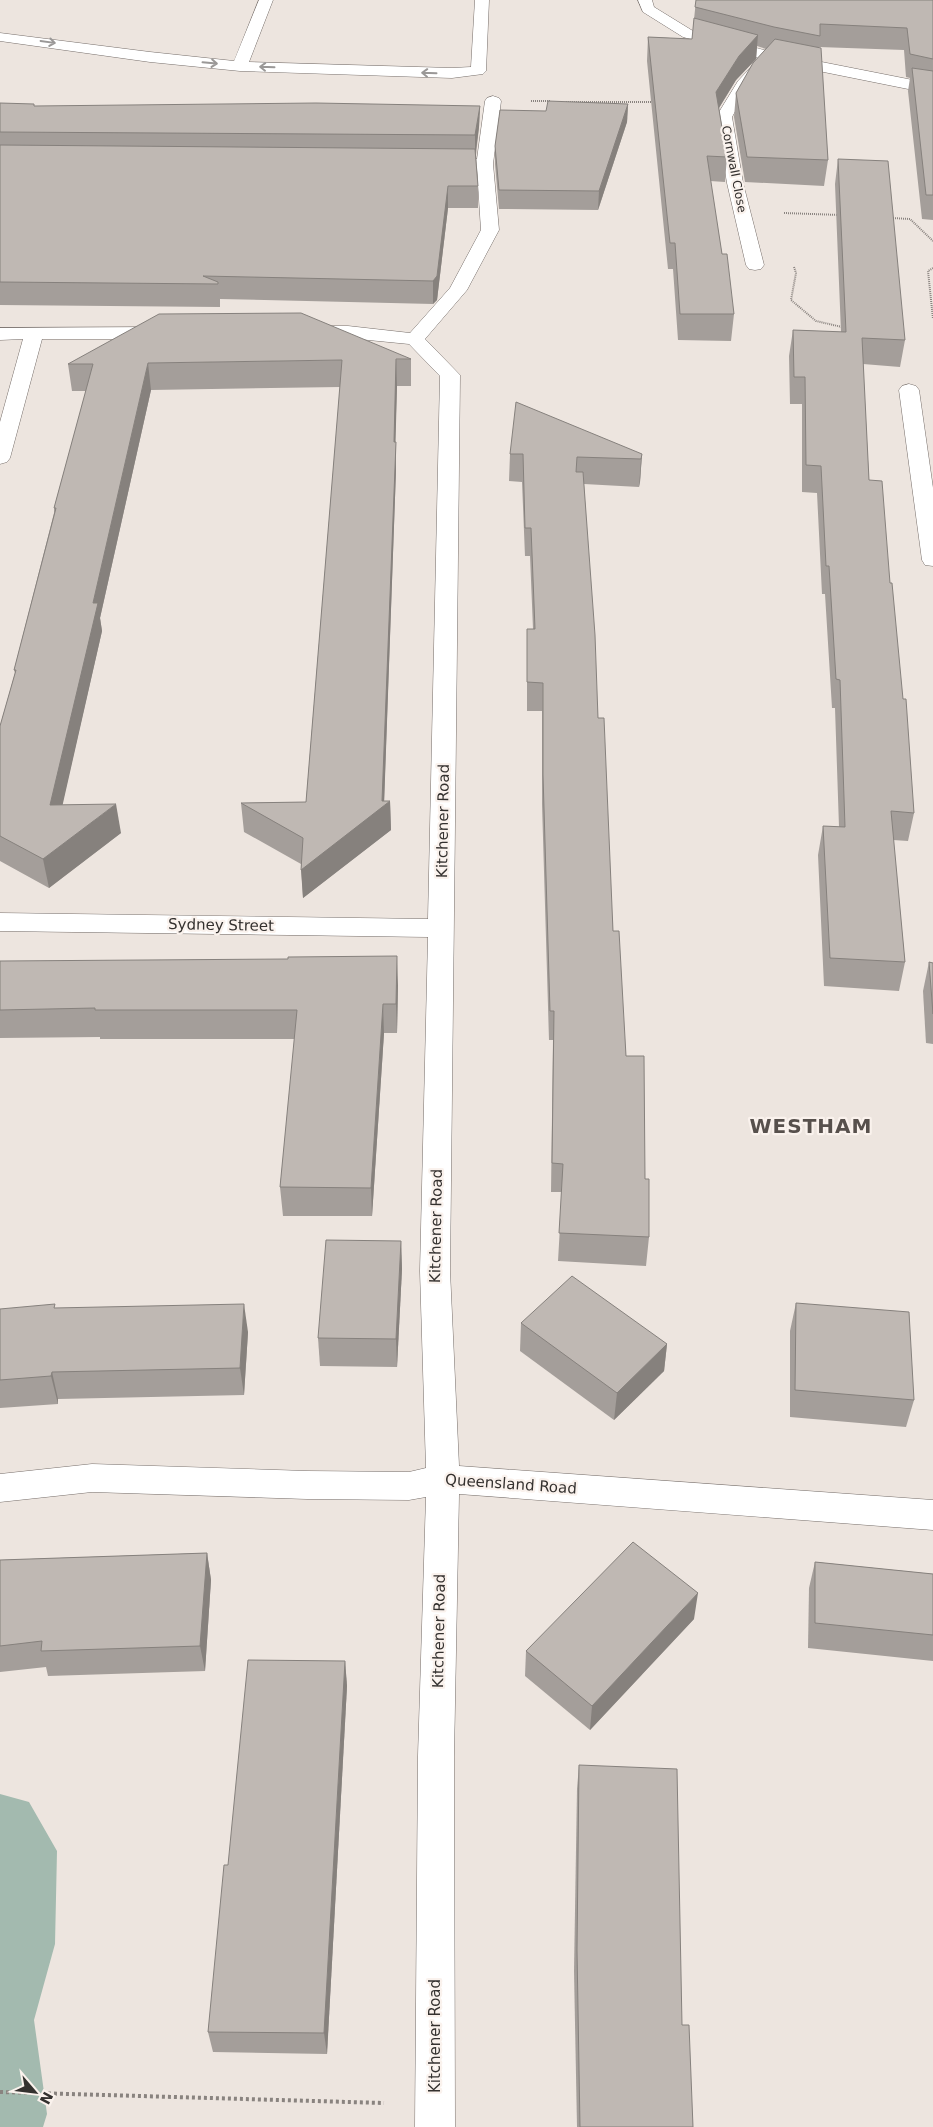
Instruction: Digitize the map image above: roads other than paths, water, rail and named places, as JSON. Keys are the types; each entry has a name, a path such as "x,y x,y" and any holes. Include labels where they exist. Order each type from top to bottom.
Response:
{"street":[{"path":"240,66 266,0"},
{"path":"0,37 150,57 240,66 452,74 478,71 482,0"},
{"path":"645,0 648,9 688,34 769,56 931,86"},
{"name":"Cornwall Close","path":"755,265 735,183 724,117 743,84 769,56"},
{"path":"289,332 348,332 416,339 458,290 490,230 485,164 493,101"},
{"path":"425,164 485,164"},
{"path":"0,334 181,333"},
{"path":"0,458 34,334"},
{"name":"Kitchener Road","path":"416,339 450,375 435,1271 443,1479 436,1756 435,2116"},
{"path":"909,390 933,560"},
{"name":"Sydney Street","path":"0,922 441,928"},
{"name":"Queensland Road","path":"0,1488 92,1478 400,1486 410,1486 443,1479 933,1515"}],"district":[{"name":"WESTHAM","path":"811,1126"}]}
